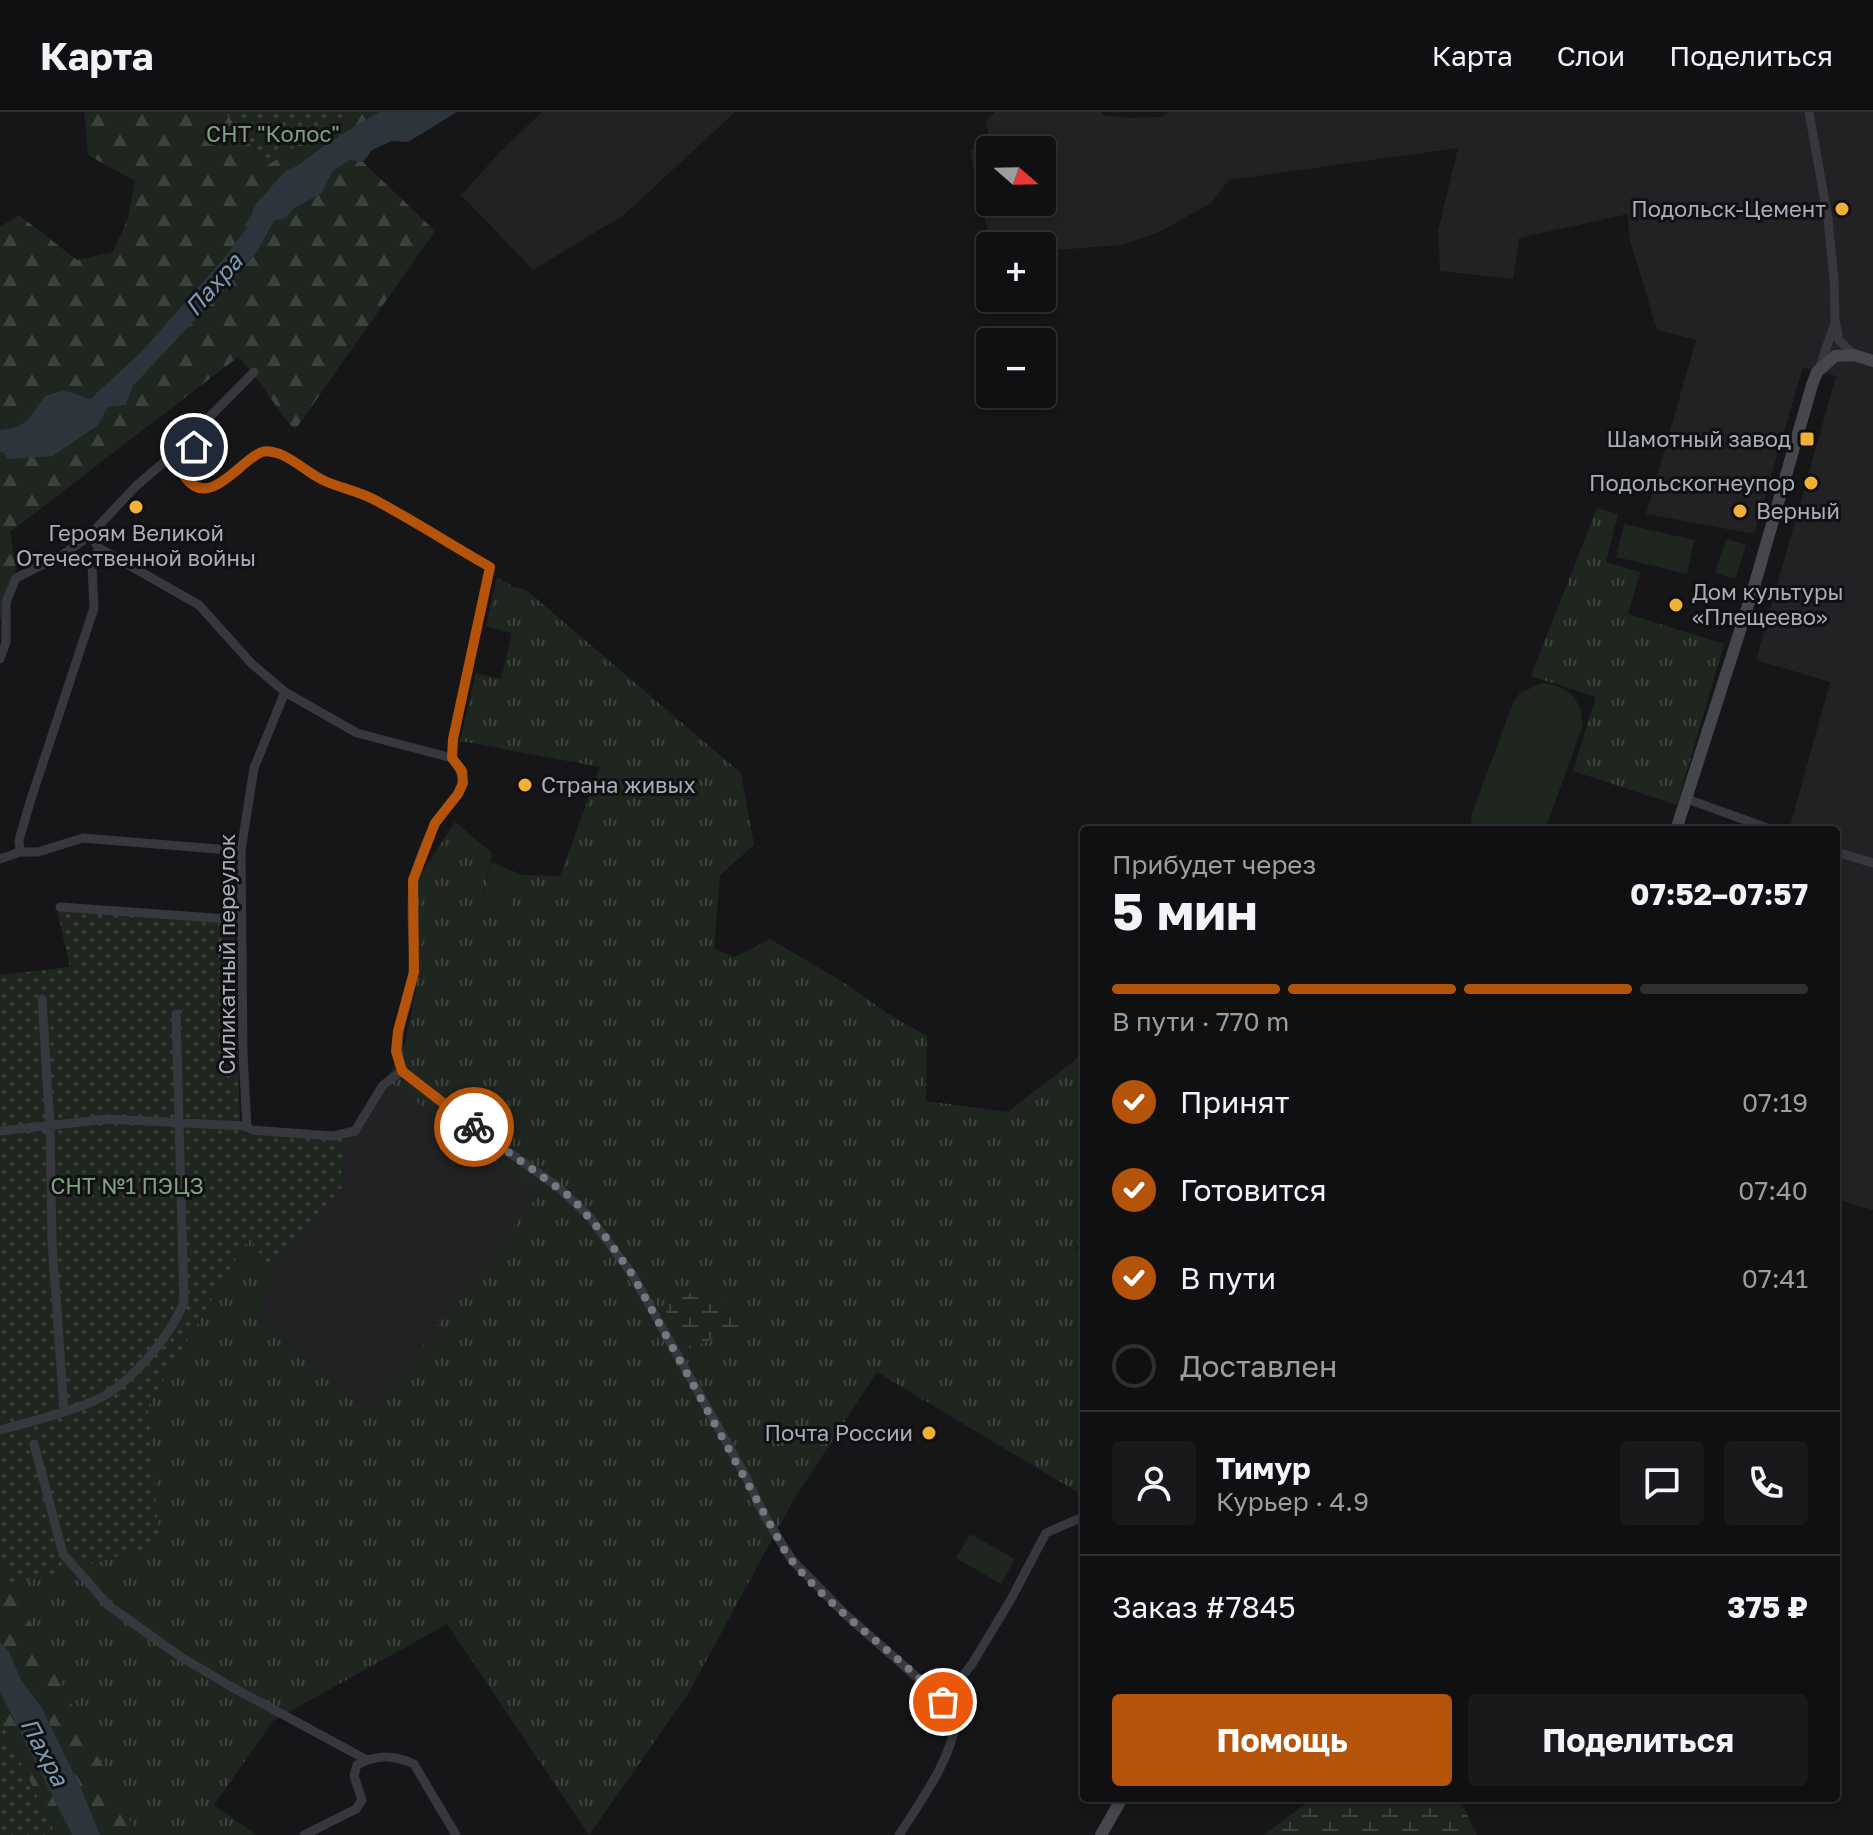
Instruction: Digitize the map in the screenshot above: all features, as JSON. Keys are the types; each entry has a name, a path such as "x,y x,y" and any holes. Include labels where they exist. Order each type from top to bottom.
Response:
{"street":[{"path":"1809,112 1828,219 1835,323 1839,340 1854,355"},
{"path":"1677,826 1817,372 1835,323"},
{"path":"1817,372 1835,356 1854,355 1873,361"},
{"path":"0,659 6,642 6,602 16,578 64,554 90,535 254,372"},
{"path":"192,434 194,447 185,477 200,487 212,487 224,481 259,453 280,454 325,481 375,500 490,567 453,739 452,758"},
{"path":"90,535 99,548 199,605 252,664 285,692 357,733 452,758 462,771 463,783 435,823 413,880 414,972 398,1031 396,1051 402,1071 465,1121 558,1187 589,1216 632,1274 786,1553 845,1614 957,1716 954,1738 899,1835"},
{"path":"20,852 19,840 31,799 94,608 92,566 99,548"},
{"name":"Силикатный переулок","path":"247,1127 243,1054 241,851 254,768 285,692"},
{"path":"1687,799 1762,826"},
{"path":"0,859 20,852 38,852 83,838 241,851"},
{"path":"1840,853 1873,863"},
{"path":"60,907 242,920"},
{"path":"42,999 50,1127 52,1242 64,1410"},
{"path":"0,1430 101,1397 139,1367 175,1323 184,1302 176,1014"},
{"path":"0,1131 108,1119 247,1127 252,1130 333,1136 355,1131 383,1085 402,1071"},
{"path":"34,1444 63,1554 109,1606 181,1657 367,1760"},
{"path":"938,1696 950,1692 972,1664 1046,1533 1080,1519"},
{"path":"304,1835 356,1809 362,1800 354,1776 357,1765 377,1756 414,1764 456,1835"},
{"path":"1101,1835 1120,1802"}],"shaded area":[{"path":"542,112 735,112 624,215 533,270 461,195"},
{"path":"995,112 1101,112 1127,118 1161,117 1169,112 1873,112 1873,1210 1840,1200 1840,826 1790,826 1830,682 1756,660 1836,376 1803,367 1754,534 1646,514 1696,340 1657,330 1629,237 1628,214 1519,238 1513,279 1440,271 1438,231 1458,148 1229,180 1211,203 1159,232 1122,245 1056,250 1056,232 988,232 984,216 1056,216 1056,136 989,136 985,122"},
{"path":"976,147 976,178 970,151"},
{"path":"386,1079 539,1193 370,1414 259,1320 271,1269 347,1181 340,1176 343,1139 356,1133"}],"green space":[{"path":"84,112 225,112 266,166 349,112 379,112 326,144 297,166 286,170 255,205 245,230 224,258 142,351 90,399 65,390 45,396 23,423 0,430 0,227 19,215 77,260 113,252 128,218 135,181 88,155"},
{"name":"СНТ \"Колос\"","path":"225,112 349,112 266,166"},
{"path":"350,160 363,162 435,231 295,430 238,357 10,532 16,569 0,621 0,452 98,425 108,407 126,405 133,386 240,272 257,252 274,221 286,218 293,209 322,193 333,171"},
{"path":"1597,508 1618,514 1606,562 1640,572 1628,614 1724,644 1677,805 1573,771 1596,697 1531,676"},
{"path":"1624,524 1694,540 1687,574 1616,557"},
{"path":"1726,539 1746,545 1735,579 1715,573"},
{"path":"497,577 513,587 525,589 741,773 754,845 720,875 714,949 735,957 770,939 927,1036 926,1101 1008,1112 1080,1056 1080,1240 1076,1249 1080,1253 1080,1494 877,1372 793,1501 688,1694 589,1835 447,1624 273,1721 214,1805 257,1835 137,1835 12,1585 160,1545 148,1406 250,1237 271,1269 259,1320 370,1414 538,1194 386,1079 403,1052 416,990 417,880 455,822 492,853 481,911 506,916 523,875 560,876 600,767 460,741 476,673 501,679 512,633 486,626"},
{"path":"1542,683 1560,687 1577,702 1582,718 1582,728 1546,826 1472,826 1471,816 1513,703 1520,693"},
{"path":"491,862 523,875 506,916 481,911"},
{"name":"СНТ №1 ПЭЦЗ","path":"57,910 234,923 240,1125 246,1134 343,1139 341,1176 347,1181 271,1269 249,1238 148,1406 160,1545 12,1585 0,1558 0,975 70,967"},
{"path":"696,1290 727,1300 746,1326 687,1349 663,1306"},
{"path":"970,1534 1015,1559 1001,1584 956,1558"},
{"path":"0,1558 137,1835 100,1835 42,1708 21,1680 9,1651 0,1642"},
{"path":"0,1692 72,1835 56,1835 0,1720"},
{"path":"0,1720 56,1835 0,1835"},
{"path":"1308,1802 1461,1802 1477,1835 1263,1835"}],"water":[{"name":"Пахра","path":"379,112 457,112 408,142 392,141 372,150 363,162 350,160 333,171 322,193 293,209 286,218 274,221 257,252 240,272 133,386 126,405 108,407 98,425 53,456 8,459 0,452 0,430 23,423 45,396 65,390 90,399 142,351 224,258 245,230 255,205 286,170 297,166 326,144"},
{"name":"Пахра","path":"0,1642 9,1651 21,1680 42,1708 100,1835 72,1835 0,1692"}],"way so far":[{"path":"474,1127 534,1168 589,1216 632,1274 786,1553 845,1614 943,1702"}],"place":[{"name":"Подольск-Цемент","path":"1842,209"},
{"name":"Шамотный завод","path":"1807,439"},
{"name":"Подольскогнеупор","path":"1811,483"},
{"name":"Героям Великой Отечественной войны","path":"136,507"},
{"name":"Верный","path":"1740,511"},
{"name":"Дом культуры «Плещеево»","path":"1676,605"},
{"name":"Страна живых","path":"525,785"},
{"name":"Почта России","path":"929,1433"}],"route":[{"path":"194,447 185,477 200,487 212,487 224,481 259,453 280,454 325,481 375,500 490,567 453,739 452,758 462,771 463,783 435,823 413,880 414,972 398,1031 396,1051 402,1071 474,1127"}]}
